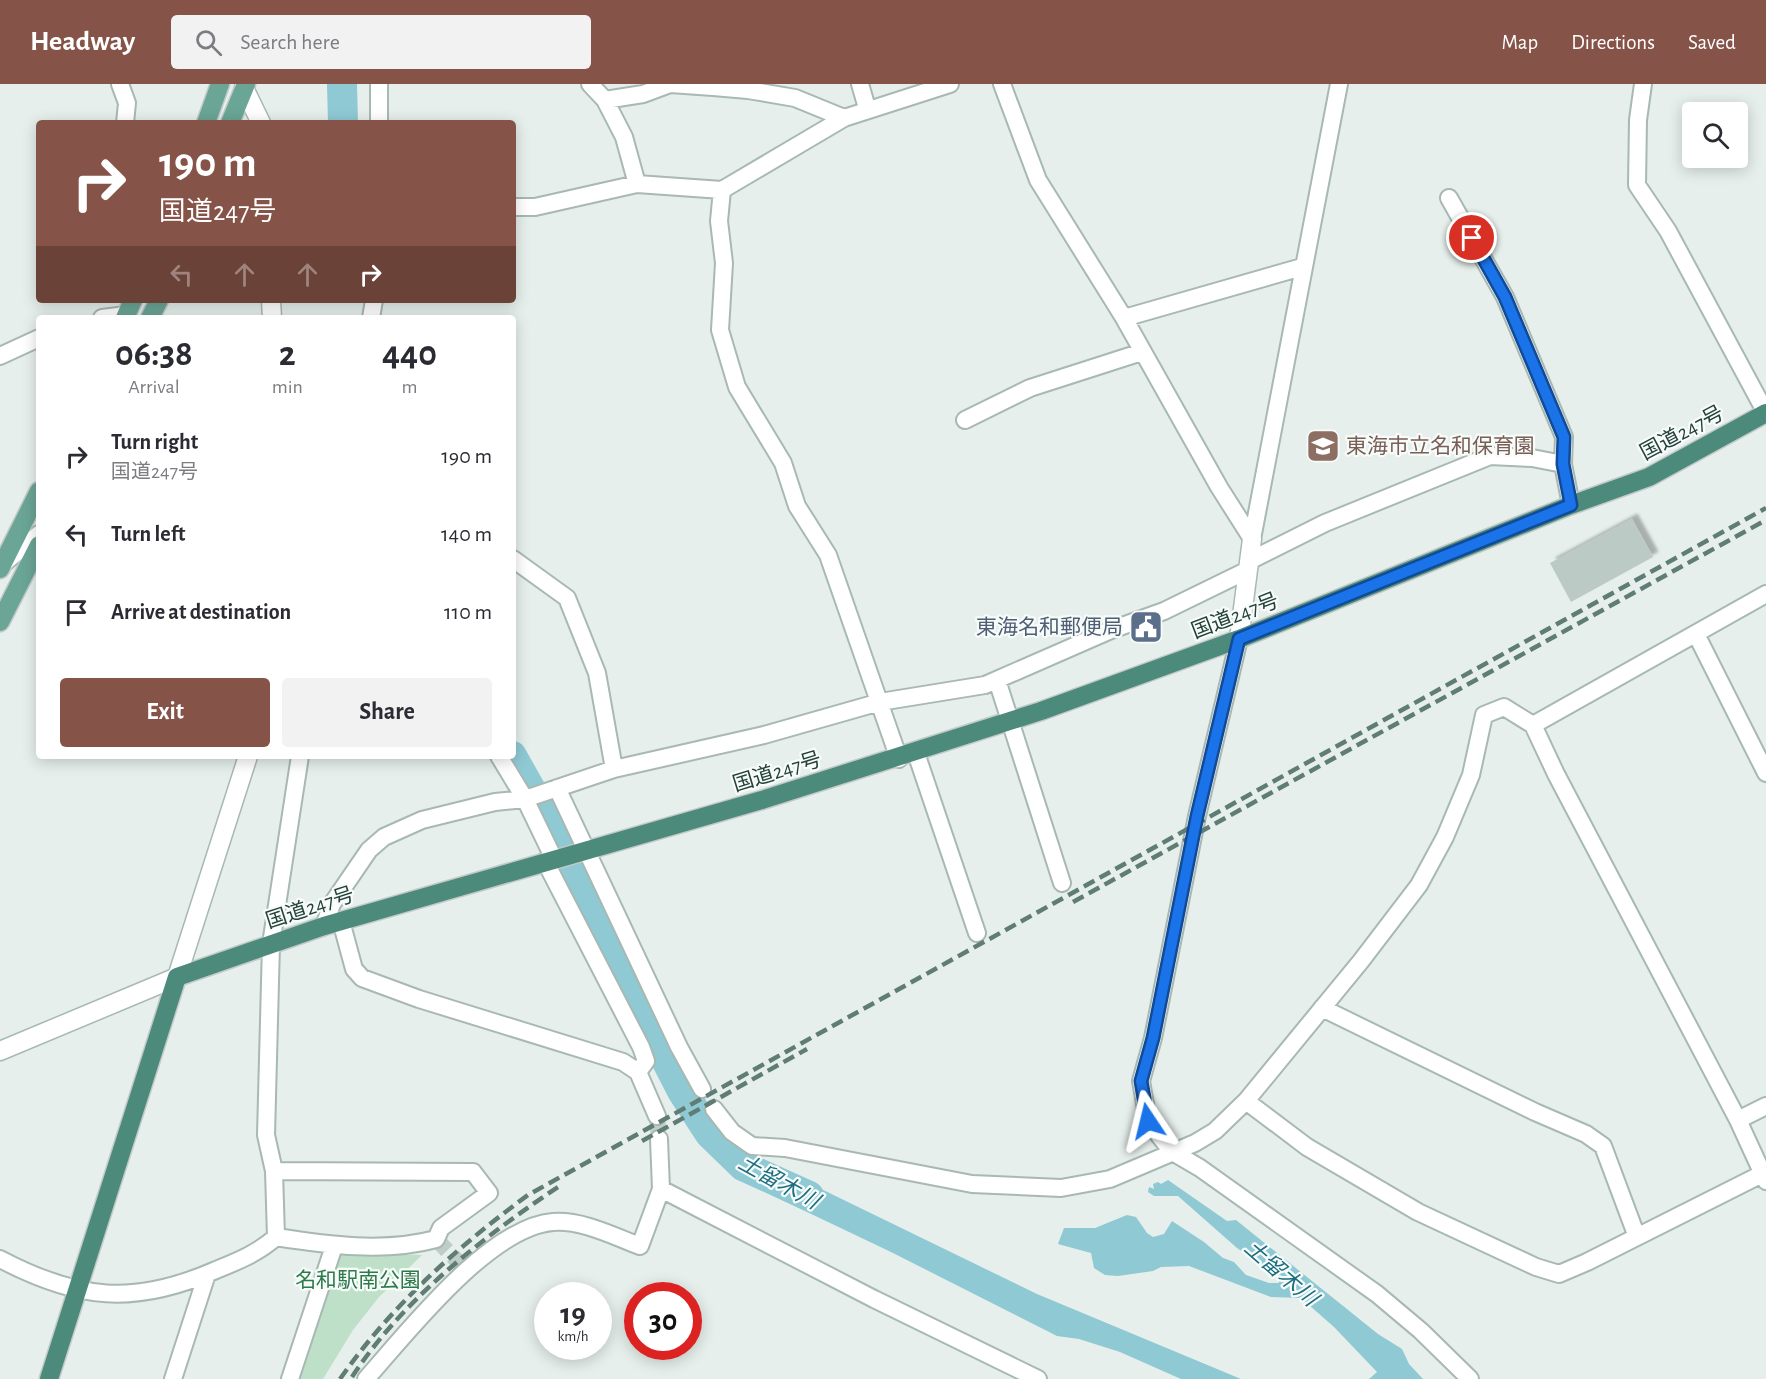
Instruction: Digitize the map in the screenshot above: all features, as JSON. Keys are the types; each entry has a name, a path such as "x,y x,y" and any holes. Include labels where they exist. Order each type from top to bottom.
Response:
{"highway":[{"name":"国道247号","path":"177,977 332,924 549,860 583,853 908,756 1011,721 1239,639 1571,505 1649,477 1766,413"},
{"path":"49,1379 177,977"}],"main road":[{"path":"207,120 220,84"},
{"path":"231,120 245,86"},
{"path":"1,566 36,497"},
{"path":"0,622 36,550"}],"street":[{"path":"120,84 127,103 125,120"},
{"path":"590,84 605,100 624,136 637,184"},
{"path":"605,100 643,94 670,84 713,87 795,98 844,118"},
{"path":"860,84 867,108"},
{"path":"516,207 536,207 637,184 722,190 844,118 867,108 950,84"},
{"path":"1002,84 1038,180 1124,318 1252,539"},
{"path":"1340,84 1302,267 1252,539 1239,639 1197,816 1153,1038 1141,1081 1148,1121 1172,1151 1200,1168 1377,1294 1421,1331 1470,1379"},
{"path":"1643,84 1638,120 1637,185 1668,231 1766,413"},
{"path":"379,120 381,85"},
{"path":"245,86 260,120"},
{"path":"722,190 719,221 723,263 720,330 737,387 783,464 797,506 828,555 880,702 908,756 977,933"},
{"path":"1449,198 1505,297 1564,437 1563,464 1571,505"},
{"path":"1124,318 1302,267"},
{"path":"113,315 128,311"},
{"path":"0,356 36,339"},
{"path":"965,420 1030,388 1142,352"},
{"path":"657,1116 638,1072 623,1062 419,999 362,978 354,969 332,924 332,904 369,850 384,837 422,820 495,802 525,798 614,768 764,735 880,702 985,685 1111,630 1164,611 1325,522 1490,456 1532,458 1563,464"},
{"path":"1,566 36,537"},
{"path":"516,561 567,598 597,673 614,768"},
{"path":"1533,725 1766,594"},
{"path":"1696,634 1766,772"},
{"path":"997,680 1062,884"},
{"path":"714,1109 732,1132 752,1146 785,1148 972,1184 1061,1188 1110,1179 1195,1143 1215,1131 1246,1101 1362,961 1419,885 1445,837 1471,775 1484,715 1504,707 1533,725 1556,774 1738,1120 1764,1178 1559,1274 1536,1267 1418,1212 1307,1147 1246,1101"},
{"path":"0,1051 177,977 247,759"},
{"path":"276,1237 274,1171 266,1135 271,944 300,759"},
{"path":"502,759 525,798 549,860 641,1047 646,1061 638,1072"},
{"path":"554,789 583,853 702,1089"},
{"path":"1322,1008 1535,1112 1586,1134 1603,1146 1637,1237"},
{"path":"1738,1120 1766,1106"},
{"path":"366,1379 465,1269 519,1233 552,1222 586,1226 640,1246 662,1190 659,1139"},
{"path":"274,1171 473,1172 489,1193 441,1228 436,1239 419,1244 334,1246 276,1237"},
{"path":"662,1190 874,1299 1038,1379"},
{"path":"0,1259 38,1279 79,1290 110,1295 154,1291 207,1274 260,1251 276,1237"},
{"path":"290,1379 334,1246"},
{"path":"173,1379 207,1274"}],"green space":[{"name":"名和駅南公園","path":"345,1253 422,1255 379,1297 353,1330 323,1379 300,1379 338,1256"}],"water":[{"path":"776,1167 1037,1294 1241,1379 1181,1379 1120,1352 1079,1339 1057,1336 891,1252 765,1192"},
{"path":"1168,1180 1227,1221 1236,1220 1378,1334 1402,1349 1409,1364 1423,1379 1369,1379 1377,1372 1334,1327 1301,1298 1271,1297 1189,1266 1161,1267 1153,1271 1118,1276 1105,1275 1094,1268 1091,1253 1058,1244 1064,1228 1095,1228 1127,1215 1136,1217 1147,1233 1153,1237 1164,1234 1172,1221 1223,1258 1234,1262 1246,1275 1269,1283 1279,1283 1277,1275 1237,1248 1178,1196 1154,1196 1148,1192 1149,1187 1154,1189 1153,1184 1158,1182 1161,1184"}],"building":[{"path":"1632,519 1653,557 1571,602 1550,563"}],"waterway":[{"name":"土留木川","path":"342,84 343,120"},
{"name":"土留木川","path":"514,759 563,847 579,891 682,1091 710,1134 743,1166 809,1196"}],"tunnel":[{"path":"657,1116 659,1139"},
{"path":"436,1239 465,1269"}],"railway":[{"path":"340,1379 381,1327 426,1280 475,1236 528,1195 1766,508"},
{"path":"1073,902 1766,520"},
{"path":"642,1141 807,1049"},
{"path":"352,1377 395,1322 446,1272 501,1227 558,1187"}],"place":[{"name":"東海市立名和保育園","path":"1323,446"},
{"name":"東海名和郵便局","path":"1146,627"}],"route":[{"path":"1148,1121 1141,1081 1153,1038 1197,816 1239,639 1571,505 1563,464 1564,437 1505,297 1472,238"}]}
